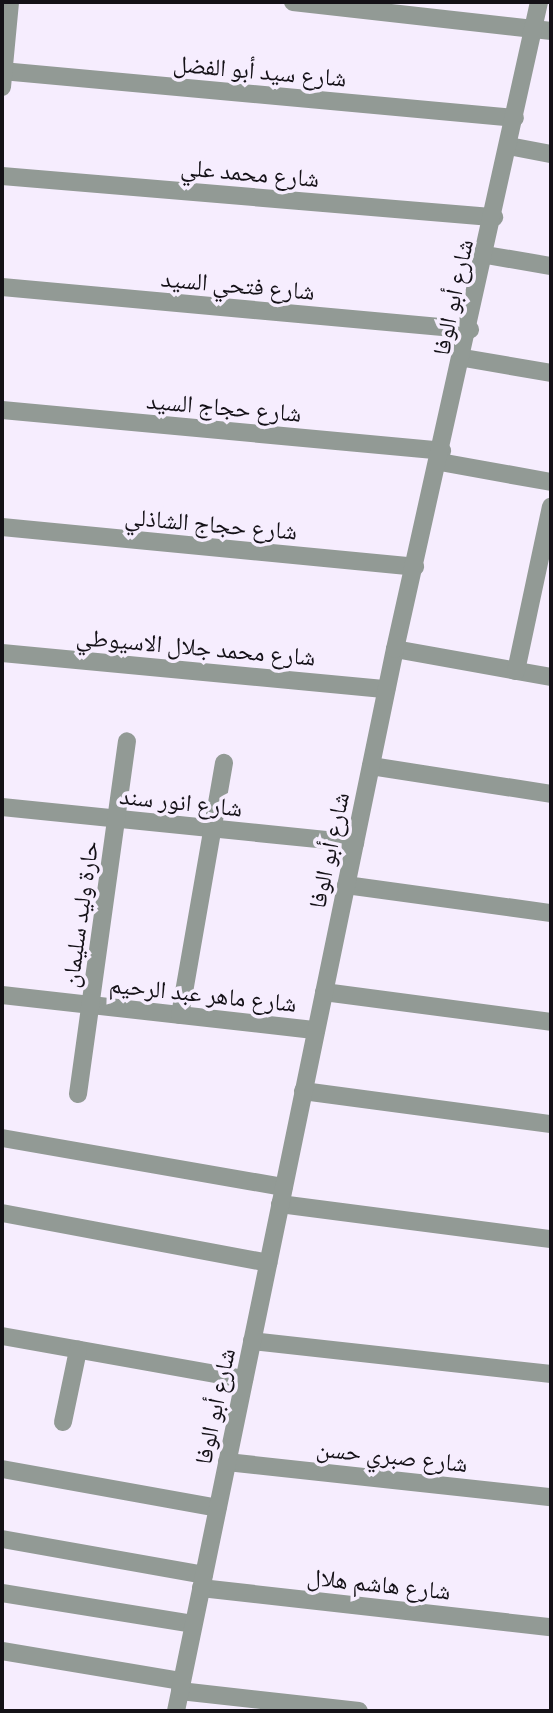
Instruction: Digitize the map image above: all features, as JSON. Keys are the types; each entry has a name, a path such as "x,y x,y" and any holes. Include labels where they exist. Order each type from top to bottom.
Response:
{"street":[{"path":"2,76 10,2"},
{"path":"293,2 543,29"},
{"name":"شارع أبو الوفا","path":"176,1711 386,689 464,358 515,118 543,29 539,2"},
{"name":"شارع سيد أبو الفضل","path":"2,76 515,118"},
{"path":"509,146 551,154"},
{"name":"شارع محمد علي","path":"2,176 494,217"},
{"path":"486,255 551,266"},
{"name":"شارع فتحي السيد","path":"2,287 470,330"},
{"path":"464,358 551,373"},
{"name":"شارع حجاج السيد","path":"2,410 441,456 551,482"},
{"path":"516,671 551,508"},
{"name":"شارع حجاج الشاذلي","path":"2,527 415,567"},
{"path":"395,649 551,677"},
{"name":"شارع محمد جلال الاسيوطي","path":"2,653 386,689"},
{"name":"حارة وليد سليمان","path":"78,1094 127,741"},
{"path":"180,1015 224,763"},
{"path":"371,766 551,794"},
{"name":"شارع انور سند","path":"2,807 355,843"},
{"path":"346,885 551,913"},
{"path":"324,992 551,1022"},
{"name":"شارع ماهر عبد الرحيم","path":"2,995 316,1030"},
{"path":"303,1091 551,1124"},
{"path":"2,1138 282,1195 551,1239"},
{"path":"2,1213 268,1263"},
{"path":"2,1336 244,1379"},
{"path":"252,1341 551,1374"},
{"path":"63,1422 78,1350"},
{"name":"شارع صبري حسن","path":"227,1462 551,1497"},
{"path":"2,1469 218,1508"},
{"name":"شارع هاشم هلال","path":"2,1539 202,1582 551,1627"},
{"path":"2,1593 193,1624"},
{"path":"2,1651 181,1686 359,1711"}]}
